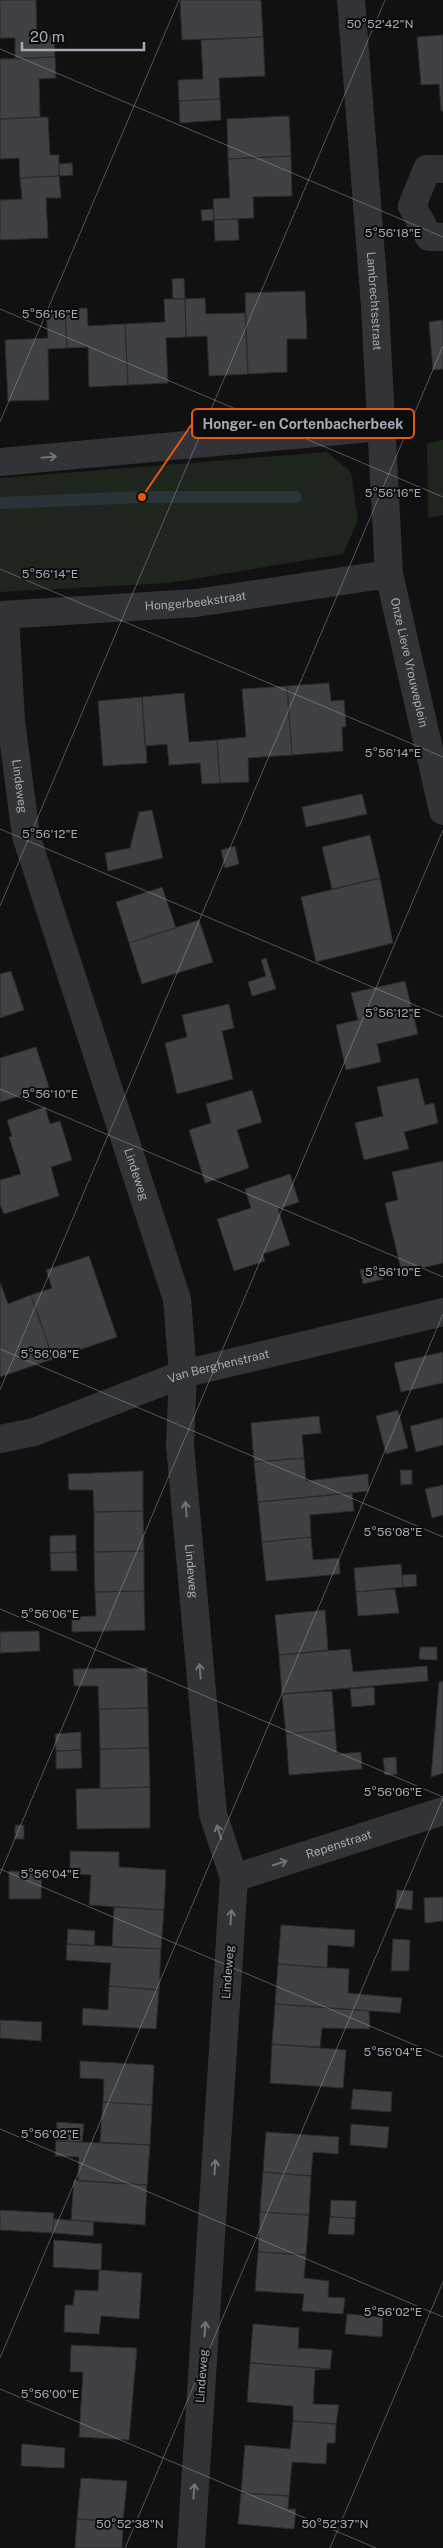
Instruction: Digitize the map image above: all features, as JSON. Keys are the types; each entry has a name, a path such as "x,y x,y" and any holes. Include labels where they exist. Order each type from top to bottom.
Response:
{"street":[{"name":"Lambrechtsstraat","path":"351,0 368,211 382,427 389,574"},
{"path":"412,206 428,170 443,169"},
{"path":"368,211 412,206"},
{"path":"412,206 429,238 443,237"},
{"path":"0,462 382,427"},
{"name":"Hongerbeekstraat","path":"2,615 196,603 389,574"},
{"name":"Onze Lieve Vrouweplein","path":"389,574 443,811"},
{"name":"Lindeweg","path":"2,615 11,721 26,836 178,1299 183,1374 180,1445 212,1814 234,1878 191,2544"},
{"name":"Van Berghenstraat","path":"0,1439 34,1432 183,1374 443,1312"},
{"name":"Repenstraat","path":"234,1878 443,1811"}],"shaded area":[{"path":"443,440 443,515 428,518 427,443"},
{"path":"327,452 351,472 358,520 343,554 169,583 0,592 0,478"}],"building":[{"path":"0,0 36,0 37,36 54,35 55,57 15,59 15,38 0,38"},
{"path":"180,0 261,0 263,37 182,40"},
{"path":"443,35 443,111 441,111 439,84 421,85 417,37"},
{"path":"263,37 265,76 219,78 220,99 179,101 178,80 203,79 201,40"},
{"path":"55,57 56,78 39,79 40,117 0,119 0,59"},
{"path":"220,99 221,120 180,123 179,101"},
{"path":"289,116 291,156 228,159 227,119"},
{"path":"48,117 50,155 59,155 59,176 20,178 19,158 0,159 0,119"},
{"path":"291,156 292,196 253,197 254,218 214,220 213,199 230,198 228,159"},
{"path":"72,163 73,175 59,176 59,164"},
{"path":"59,176 61,198 46,198 48,238 0,240 0,200 22,199 20,178"},
{"path":"213,209 214,220 202,221 201,210"},
{"path":"238,219 239,240 215,241 214,220"},
{"path":"184,278 185,299 173,299 172,279"},
{"path":"305,291 307,339 287,339 287,372 248,374 245,293"},
{"path":"205,298 206,314 245,313 248,374 209,376 207,336 186,337 185,299"},
{"path":"164,299 185,299 186,337 166,338 168,383 128,385 125,324 165,322"},
{"path":"87,308 88,326 125,324 128,385 89,387 88,347 67,348 65,309"},
{"path":"65,309 67,348 48,349 49,400 8,401 5,340 48,338 46,310"},
{"path":"443,320 443,369 433,370 429,322"},
{"path":"329,683 331,701 344,700 346,727 342,727 343,751 292,755 287,686"},
{"path":"287,686 292,755 248,758 249,782 220,783 217,740 246,737 242,689"},
{"path":"184,693 189,742 217,740 220,783 202,784 200,763 169,765 167,744 145,746 142,697"},
{"path":"142,697 147,763 103,766 98,701"},
{"path":"362,794 367,814 306,827 302,807"},
{"path":"152,810 163,858 108,871 105,853 130,848 139,812"},
{"path":"370,835 380,878 332,889 322,847"},
{"path":"235,846 239,864 225,868 221,850"},
{"path":"380,878 393,943 316,962 301,897"},
{"path":"162,887 176,928 129,943 116,902"},
{"path":"199,920 213,962 142,984 129,943"},
{"path":"266,958 276,989 252,996 248,982 266,976 261,960"},
{"path":"11,971 24,1010 0,1018 0,974"},
{"path":"405,981 418,1034 377,1044 381,1062 346,1070 336,1025 358,1020 351,993"},
{"path":"229,1004 234,1028 222,1031 233,1079 177,1094 165,1043 187,1037 182,1015"},
{"path":"36,1047 49,1087 0,1102 0,1058"},
{"path":"418,1078 425,1105 434,1103 438,1123 404,1132 409,1149 364,1160 355,1123 383,1116 377,1087"},
{"path":"252,1090 262,1122 237,1130 249,1168 205,1183 189,1130 211,1123 206,1104"},
{"path":"45,1107 50,1124 60,1121 72,1160 51,1167 59,1196 4,1214 0,1205 0,1180 21,1174 9,1137 12,1136 7,1120"},
{"path":"443,1161 443,1263 402,1273 385,1203 398,1200 392,1172"},
{"path":"290,1174 299,1202 278,1209 290,1245 263,1254 265,1261 234,1271 217,1219 251,1208 245,1189"},
{"path":"89,1256 117,1337 53,1359 31,1295 52,1288 46,1270"},
{"path":"380,1265 383,1279 363,1284 360,1270"},
{"path":"0,1282 8,1304 31,1295 53,1359 0,1377"},
{"path":"443,1352 443,1383 401,1392 394,1363"},
{"path":"398,1410 408,1448 386,1454 376,1416"},
{"path":"319,1416 321,1433 302,1435 304,1458 254,1462 251,1423"},
{"path":"443,1418 443,1445 416,1452 410,1426"},
{"path":"304,1458 306,1481 368,1474 369,1491 258,1502 254,1462"},
{"path":"400,1470 412,1470 412,1484 401,1485"},
{"path":"143,1471 143,1511 94,1512 93,1490 69,1490 68,1474"},
{"path":"443,1485 443,1515 432,1518 425,1489"},
{"path":"352,1493 354,1511 310,1515 311,1537 262,1542 258,1502"},
{"path":"143,1511 144,1551 94,1552 94,1512"},
{"path":"76,1535 76,1552 50,1553 50,1536"},
{"path":"311,1537 313,1560 339,1558 340,1574 266,1581 262,1542"},
{"path":"144,1551 144,1591 95,1592 94,1552"},
{"path":"76,1552 77,1571 51,1571 50,1553"},
{"path":"401,1564 403,1587 356,1592 354,1568"},
{"path":"416,1574 417,1586 403,1587 402,1575"},
{"path":"395,1589 399,1613 358,1616 356,1592"},
{"path":"144,1591 145,1630 72,1632 72,1617 96,1616 95,1592"},
{"path":"325,1610 328,1650 279,1655 275,1615"},
{"path":"39,1631 40,1651 0,1653 0,1632"},
{"path":"420,1647 437,1647 437,1660 419,1659"},
{"path":"350,1649 353,1672 427,1666 428,1681 282,1694 279,1655"},
{"path":"147,1668 148,1708 99,1709 98,1686 74,1686 73,1669"},
{"path":"443,1681 443,1773 431,1777 439,1682"},
{"path":"374,1687 375,1705 352,1707 350,1689"},
{"path":"332,1691 335,1730 286,1734 282,1694"},
{"path":"148,1708 149,1748 100,1749 99,1709"},
{"path":"335,1730 337,1754 361,1752 362,1769 289,1775 286,1734"},
{"path":"81,1732 81,1750 56,1751 55,1734"},
{"path":"149,1748 150,1787 100,1789 100,1749"},
{"path":"81,1750 82,1768 56,1769 56,1751"},
{"path":"396,1757 397,1774 385,1775 383,1758"},
{"path":"150,1787 150,1828 77,1829 76,1789"},
{"path":"15,1825 24,1825 24,1839 15,1839"},
{"path":"70,1851 119,1852 119,1867 166,1870 164,1910 89,1905 91,1875 70,1874"},
{"path":"9,1871 42,1872 41,1899 9,1899"},
{"path":"397,1890 413,1891 412,1910 395,1908"},
{"path":"443,1897 443,1921 425,1923 424,1898"},
{"path":"114,1907 164,1910 161,1949 112,1947"},
{"path":"281,1925 355,1930 354,1947 328,1945 327,1968 278,1964"},
{"path":"68,1929 95,1931 94,1946 67,1944"},
{"path":"393,1939 410,1940 409,1971 391,1971"},
{"path":"67,1944 161,1949 159,1990 109,1986 111,1963 66,1960"},
{"path":"278,1964 349,1969 348,1993 402,1998 400,2013 275,2004"},
{"path":"109,1986 159,1990 156,2029 82,2025 83,2008 108,2010"},
{"path":"275,2004 369,2011 370,2029 322,2028 320,2047 272,2044"},
{"path":"0,2020 42,2022 41,2041 0,2038"},
{"path":"272,2044 346,2050 343,2088 270,2083"},
{"path":"80,2061 154,2065 152,2105 103,2102 104,2079 80,2078"},
{"path":"353,2089 392,2092 391,2112 351,2109"},
{"path":"103,2102 152,2105 150,2145 100,2142"},
{"path":"57,2122 84,2124 82,2142 56,2141"},
{"path":"351,2124 389,2127 387,2148 350,2145"},
{"path":"266,2132 339,2137 338,2154 313,2152 311,2176 263,2172"},
{"path":"56,2141 150,2145 147,2185 78,2181 79,2157 55,2156"},
{"path":"263,2172 311,2176 309,2215 260,2212"},
{"path":"74,2180 147,2185 145,2225 71,2220"},
{"path":"331,2200 356,2201 355,2218 330,2217"},
{"path":"0,2210 54,2213 53,2233 0,2230"},
{"path":"260,2212 309,2215 306,2255 258,2252"},
{"path":"330,2217 355,2218 354,2235 328,2234"},
{"path":"54,2219 94,2222 93,2236 53,2233"},
{"path":"54,2240 102,2244 101,2270 53,2267"},
{"path":"258,2252 306,2255 304,2278 329,2281 328,2297 345,2298 343,2314 302,2311 304,2294 255,2291"},
{"path":"99,2270 142,2273 139,2319 101,2316 99,2334 64,2332 65,2305 73,2305 75,2290 98,2291"},
{"path":"347,2314 383,2317 382,2337 345,2334"},
{"path":"253,2324 299,2328 298,2348 332,2350 330,2369 250,2363"},
{"path":"71,2345 137,2348 129,2440 79,2437 83,2372 70,2372"},
{"path":"250,2363 330,2369 315,2370 313,2404 339,2405 336,2424 293,2421 293,2406 247,2402"},
{"path":"293,2421 336,2424 335,2443 327,2443 326,2464 292,2462 289,2496 241,2493 245,2445 290,2449"},
{"path":"22,2444 65,2448 64,2468 21,2466"},
{"path":"81,2478 127,2481 123,2522 77,2519"},
{"path":"241,2493 289,2496 288,2509 296,2509 294,2529 238,2524"},
{"path":"77,2519 123,2522 122,2548 75,2548"}],"waterway":[{"path":"0,503 142,497 296,497"}],"place":[{"name":"Honger- en Cortenbacherbeek","path":"142,497"}]}
